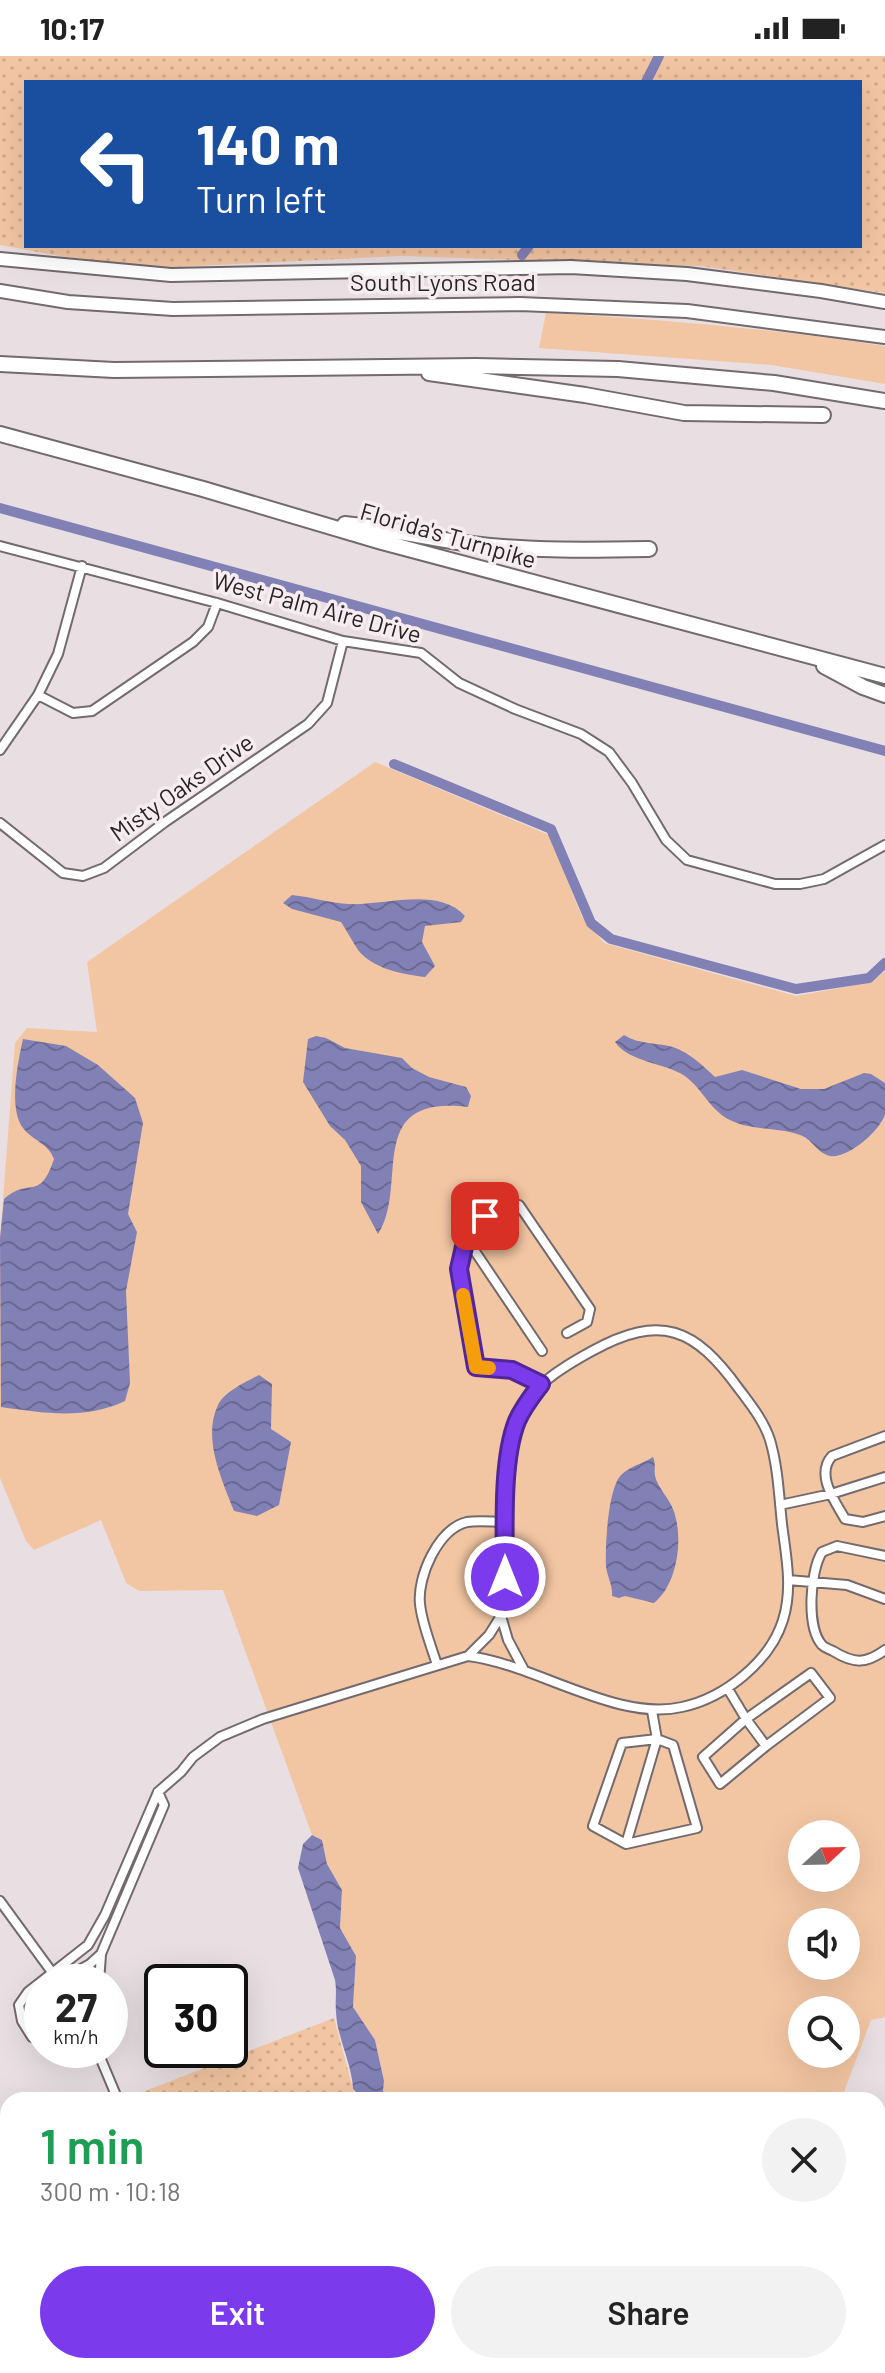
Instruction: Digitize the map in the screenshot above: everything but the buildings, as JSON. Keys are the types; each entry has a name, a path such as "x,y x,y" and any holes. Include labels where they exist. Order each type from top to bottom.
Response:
{"highway":[{"path":"0,364 114,370 410,367 618,369 774,383 885,401"},
{"path":"410,367 434,375 539,387 684,413 823,415"},
{"name":"Florida's Turnpike","path":"0,434 382,542 885,676"},
{"path":"312,520 381,527 469,544 526,549 649,549"},
{"path":"806,657 885,695"}],"main road":[{"name":"South Lyons Road","path":"0,259 171,275 571,267 687,274 885,302"},
{"name":"South Lyons Road","path":"0,291 68,302 173,309 520,304 687,311 885,337"}],"street":[{"name":"West Palm Aire Drive","path":"0,546 217,603 343,641 421,653 459,683 581,734 609,752 632,783 666,840 687,860 775,884 800,884 824,879 885,845"},
{"path":"0,750 38,695 58,654 82,566"},
{"path":"38,695 73,713 92,711 193,642 208,627 217,603"},
{"name":"Misty Oaks Drive","path":"0,823 63,873 83,876 104,868 165,822 308,724 327,703 343,641"},
{"path":"541,1384 512,1370 476,1367 459,1269 466,1238 485,1216 519,1205 590,1309 587,1322 567,1333"},
{"path":"466,1238 542,1351"},
{"path":"62,1964 88,1945 105,1915 158,1792 193,1757 220,1737 263,1719 468,1656 493,1659 540,1678 652,1711 682,1708 709,1699 728,1689 753,1666 782,1622 788,1580 770,1440 760,1417 716,1357 679,1333 640,1330 617,1337 551,1375 526,1404 516,1423 509,1457 501,1616 508,1640 525,1670"},
{"path":"885,1436 840,1452 828,1460 825,1472 831,1494 845,1519 863,1522 885,1516"},
{"path":"780,1505 831,1494 885,1477"},
{"path":"437,1665 420,1603 423,1577 441,1541 456,1527 467,1522 505,1522"},
{"path":"885,1556 837,1546 829,1548 818,1558 813,1621 822,1645 847,1660 871,1660 885,1650"},
{"path":"788,1580 847,1585 885,1599"},
{"path":"468,1656 489,1635 501,1616"},
{"path":"811,1673 830,1698 720,1784 703,1757 746,1719 811,1673"},
{"path":"728,1689 766,1746"},
{"path":"626,1844 657,1739 652,1711"},
{"path":"657,1739 673,1745 697,1828 626,1844 593,1826 622,1743 657,1739"},
{"path":"100,1964 101,1954 164,1805 158,1792"},
{"path":"0,1901 47,1964"},
{"path":"90,1964 101,1954"},
{"path":"24,1998 19,2005 24,2024"},
{"path":"105,2068 115,2092"}],"shaded area":[{"path":"0,56 885,56 885,293 700,266 401,256 156,268 0,245"},
{"path":"546,313 716,325 885,346 885,384 771,365 539,348"},
{"path":"375,762 549,835 582,917 604,943 796,996 872,982 885,971 885,2017 871,2020 860,2049 860,1996 788,1996 788,2068 853,2068 844,2092 383,2092 384,2081 375,2040 353,2007 356,1956 340,1928 342,1890 327,1864 322,1840 312,1835 223,1590 139,1591 126,1583 101,1520 34,1550 26,1541 0,1478 0,1238 15,1043 27,1028 97,1032 87,962"},
{"path":"334,2018 354,2092 142,2092 205,2068 248,2068 248,2051"}],"water":[{"path":"292,895 349,904 425,900 454,907 465,916 461,922 425,926 422,942 435,966 425,977 398,972 372,962 358,950 341,922 292,909 283,903"},
{"path":"624,1035 679,1050 715,1077 742,1070 801,1089 824,1089 864,1073 871,1074 885,1083 885,1114 863,1142 846,1153 830,1156 800,1135 751,1127 723,1116 685,1076 621,1049 615,1042"},
{"path":"316,1036 345,1048 402,1058 412,1068 429,1077 466,1087 471,1096 468,1107 435,1107 414,1115 401,1129 395,1148 387,1214 378,1234 361,1202 361,1166 345,1140 330,1126 303,1082 308,1039"},
{"path":"23,1039 66,1046 98,1065 135,1098 143,1123 128,1214 137,1232 126,1291 130,1383 125,1401 95,1411 48,1413 1,1407 0,1238 4,1199 13,1192 44,1181 54,1159 18,1120 15,1097"},
{"path":"259,1375 272,1384 271,1429 291,1442 279,1505 257,1516 234,1511 216,1459 212,1431 221,1400 236,1387"},
{"path":"653,1457 656,1480 671,1505 678,1533 677,1559 669,1584 654,1603 612,1596 606,1557 608,1518 617,1482 632,1467"},
{"path":"312,1835 322,1840 327,1864 342,1890 340,1928 356,1956 353,2007 375,2040 384,2081 383,2092 356,2092 353,2089 337,2022 335,1980 298,1868 303,1844"}],"waterway":[{"path":"647,80 659,56"},
{"path":"522,255 527,248"},
{"path":"0,508 885,751"},
{"path":"394,764 551,829 591,923 611,939 796,989 869,978 885,963"}],"slow traffic":[{"path":"463,1295 476,1367 489,1368"}],"route":[{"path":"485,1216 466,1238 459,1269 476,1367 512,1370 541,1384 516,1423 509,1457 505,1577"}]}
